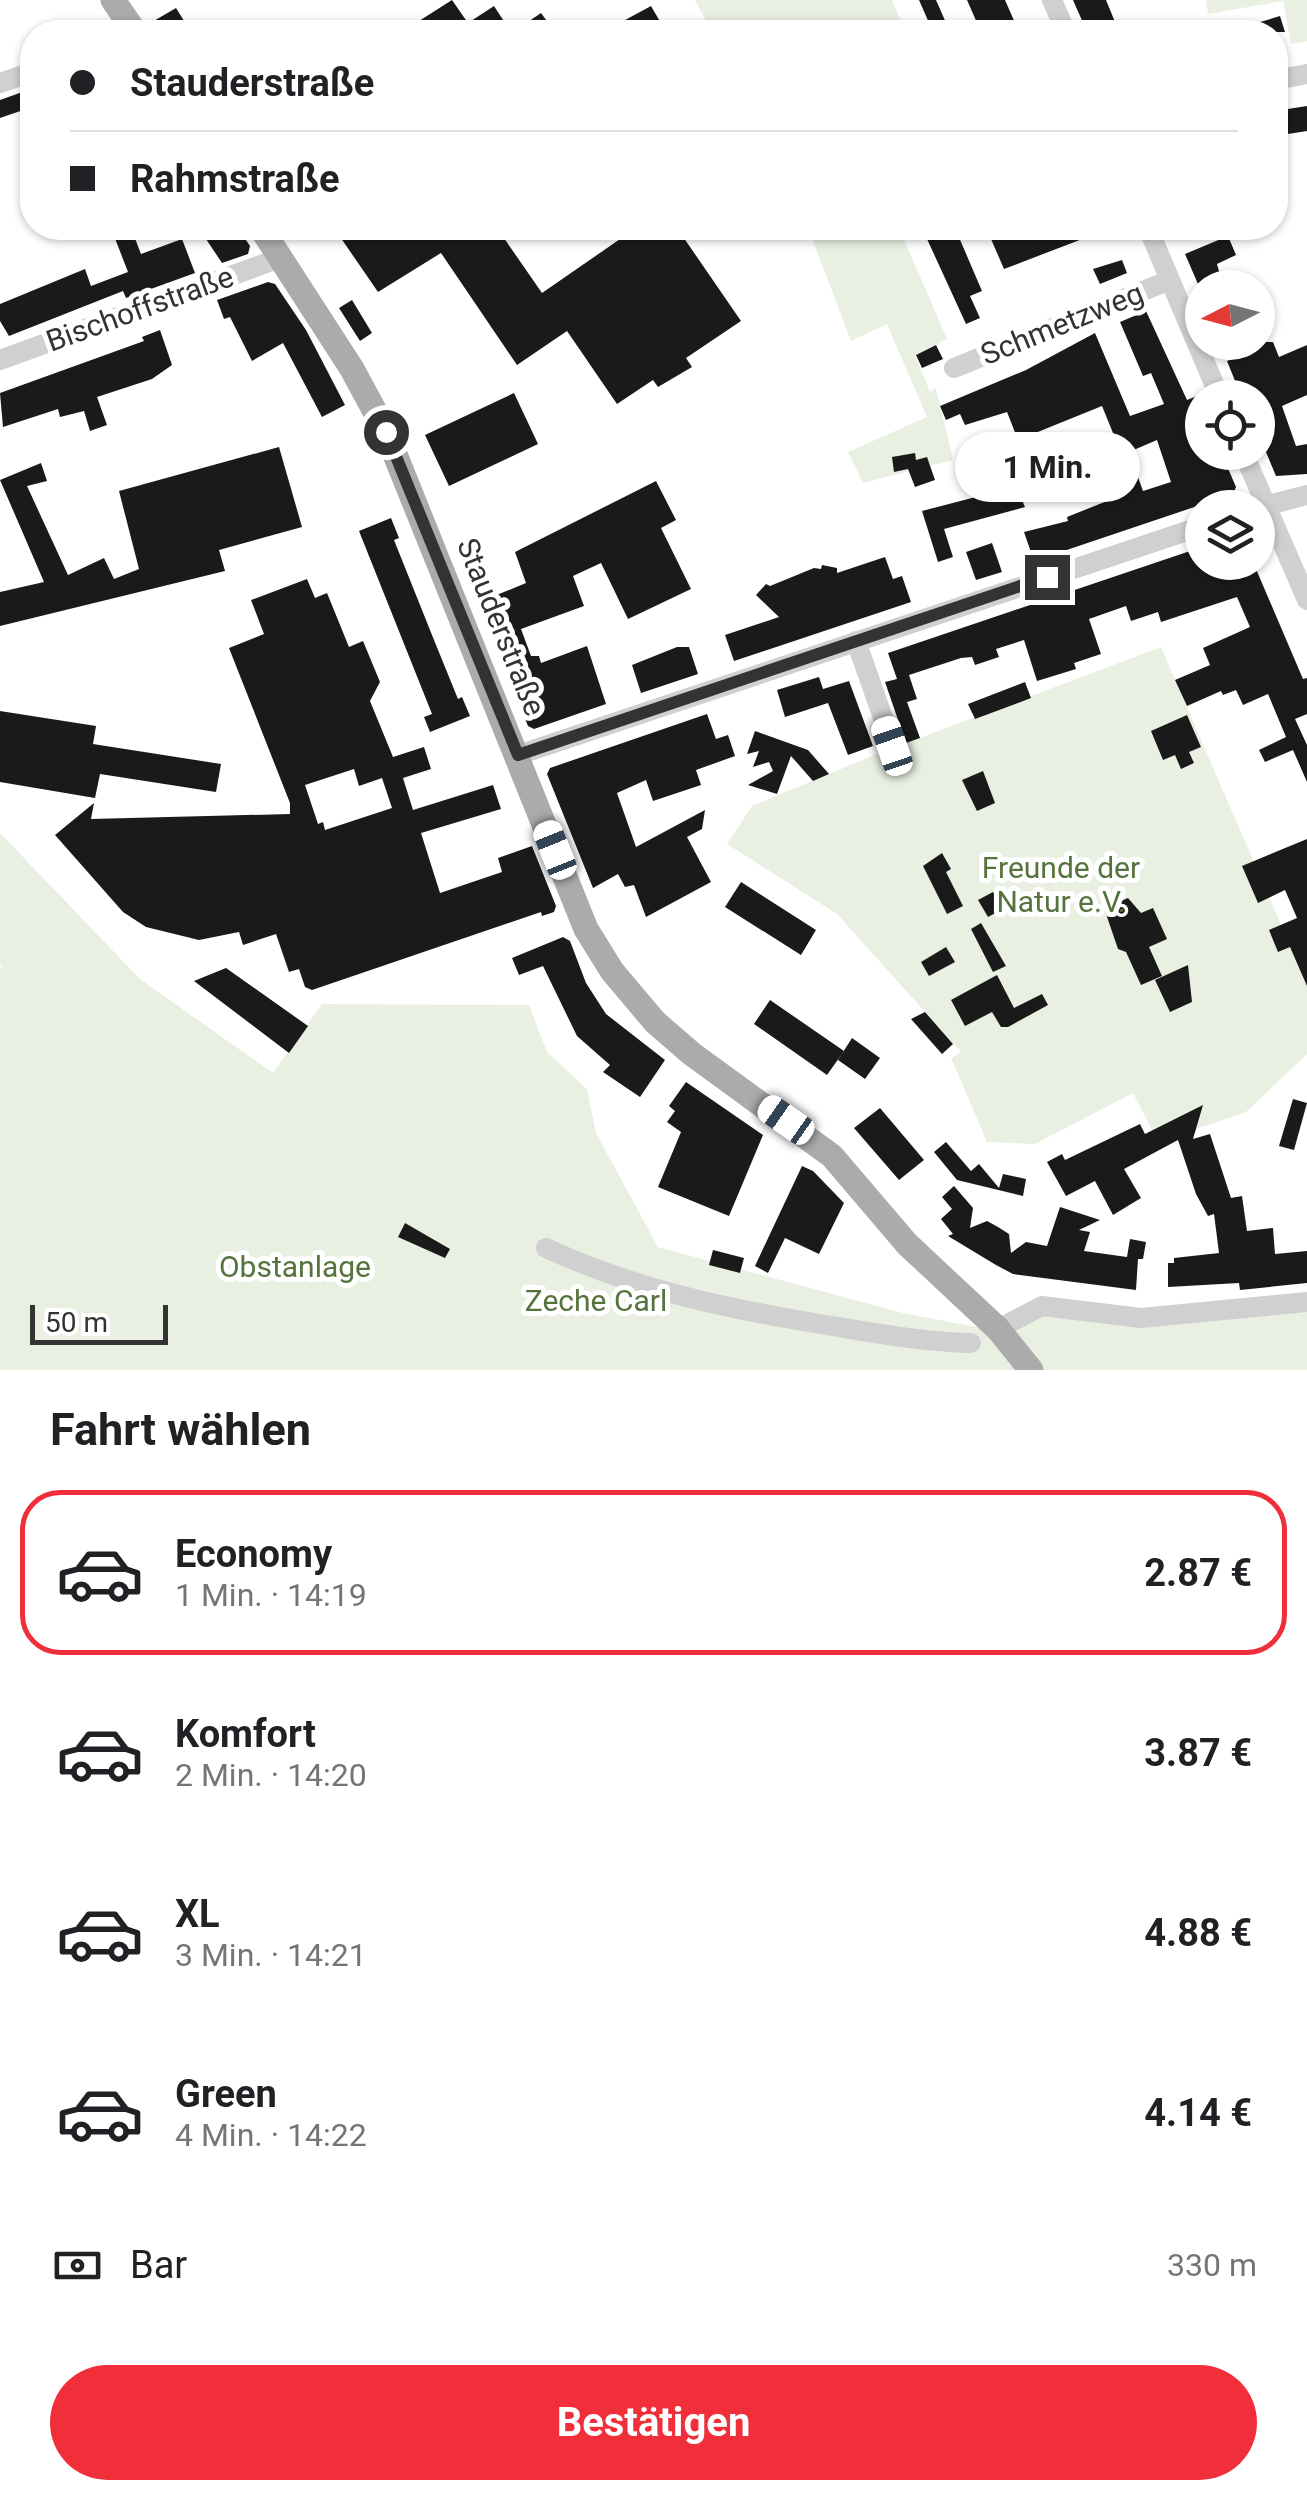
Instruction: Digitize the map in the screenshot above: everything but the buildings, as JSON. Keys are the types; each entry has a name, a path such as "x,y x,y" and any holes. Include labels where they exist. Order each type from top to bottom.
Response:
{"main road":[{"name":"Stauderstraße","path":"269,240 352,369 386,432 586,929 636,1002 676,1042 832,1156 906,1244 998,1329 1031,1370"}],"street":[{"path":"1153,240 1212,380"},
{"name":"Bischoffstraße","path":"0,360 280,258"},
{"name":"Schmetzweg","path":"954,368 1170,280"},
{"path":"1275,503 1307,495"},
{"path":"518,755 1185,532"},
{"path":"1275,535 1307,600"},
{"path":"856,641 892,746"},
{"path":"546,1248 655,1291 711,1306 896,1337 972,1343"},
{"path":"998,1329 1042,1306 1141,1318 1307,1302"}],"green space":[{"path":"695,0 892,0 901,20 706,20"},
{"path":"1206,0 1307,0 1307,41 1291,44 1283,1 1208,14"},
{"path":"813,240 904,240 947,339 915,355 930,392 936,388 953,460 863,483 848,452 927,417 887,324 851,341"},
{"name":"Freunde der Natur e.V.","path":"1161,647 1307,985 1307,1054 1246,1112 1158,1142 1133,1093 1035,1144 987,1142 951,1058 961,1052 837,914 727,844 752,806 877,754"},
{"path":"0,833 140,979 273,1073 322,1004 529,1005 547,1052 587,1089 596,1133 658,1247 903,1313 997,1331 1029,1370 0,1370 0,966 4,970 0,963"},
{"path":"1307,1306 1307,1370 1032,1370 1000,1330 1027,1314 1140,1320"}],"route":[{"path":"386,432 518,755 1047,577"}],"park label":[{"name":"Obstanlage","path":"295,1267"},
{"name":"Zeche Carl","path":"596,1301"}]}
